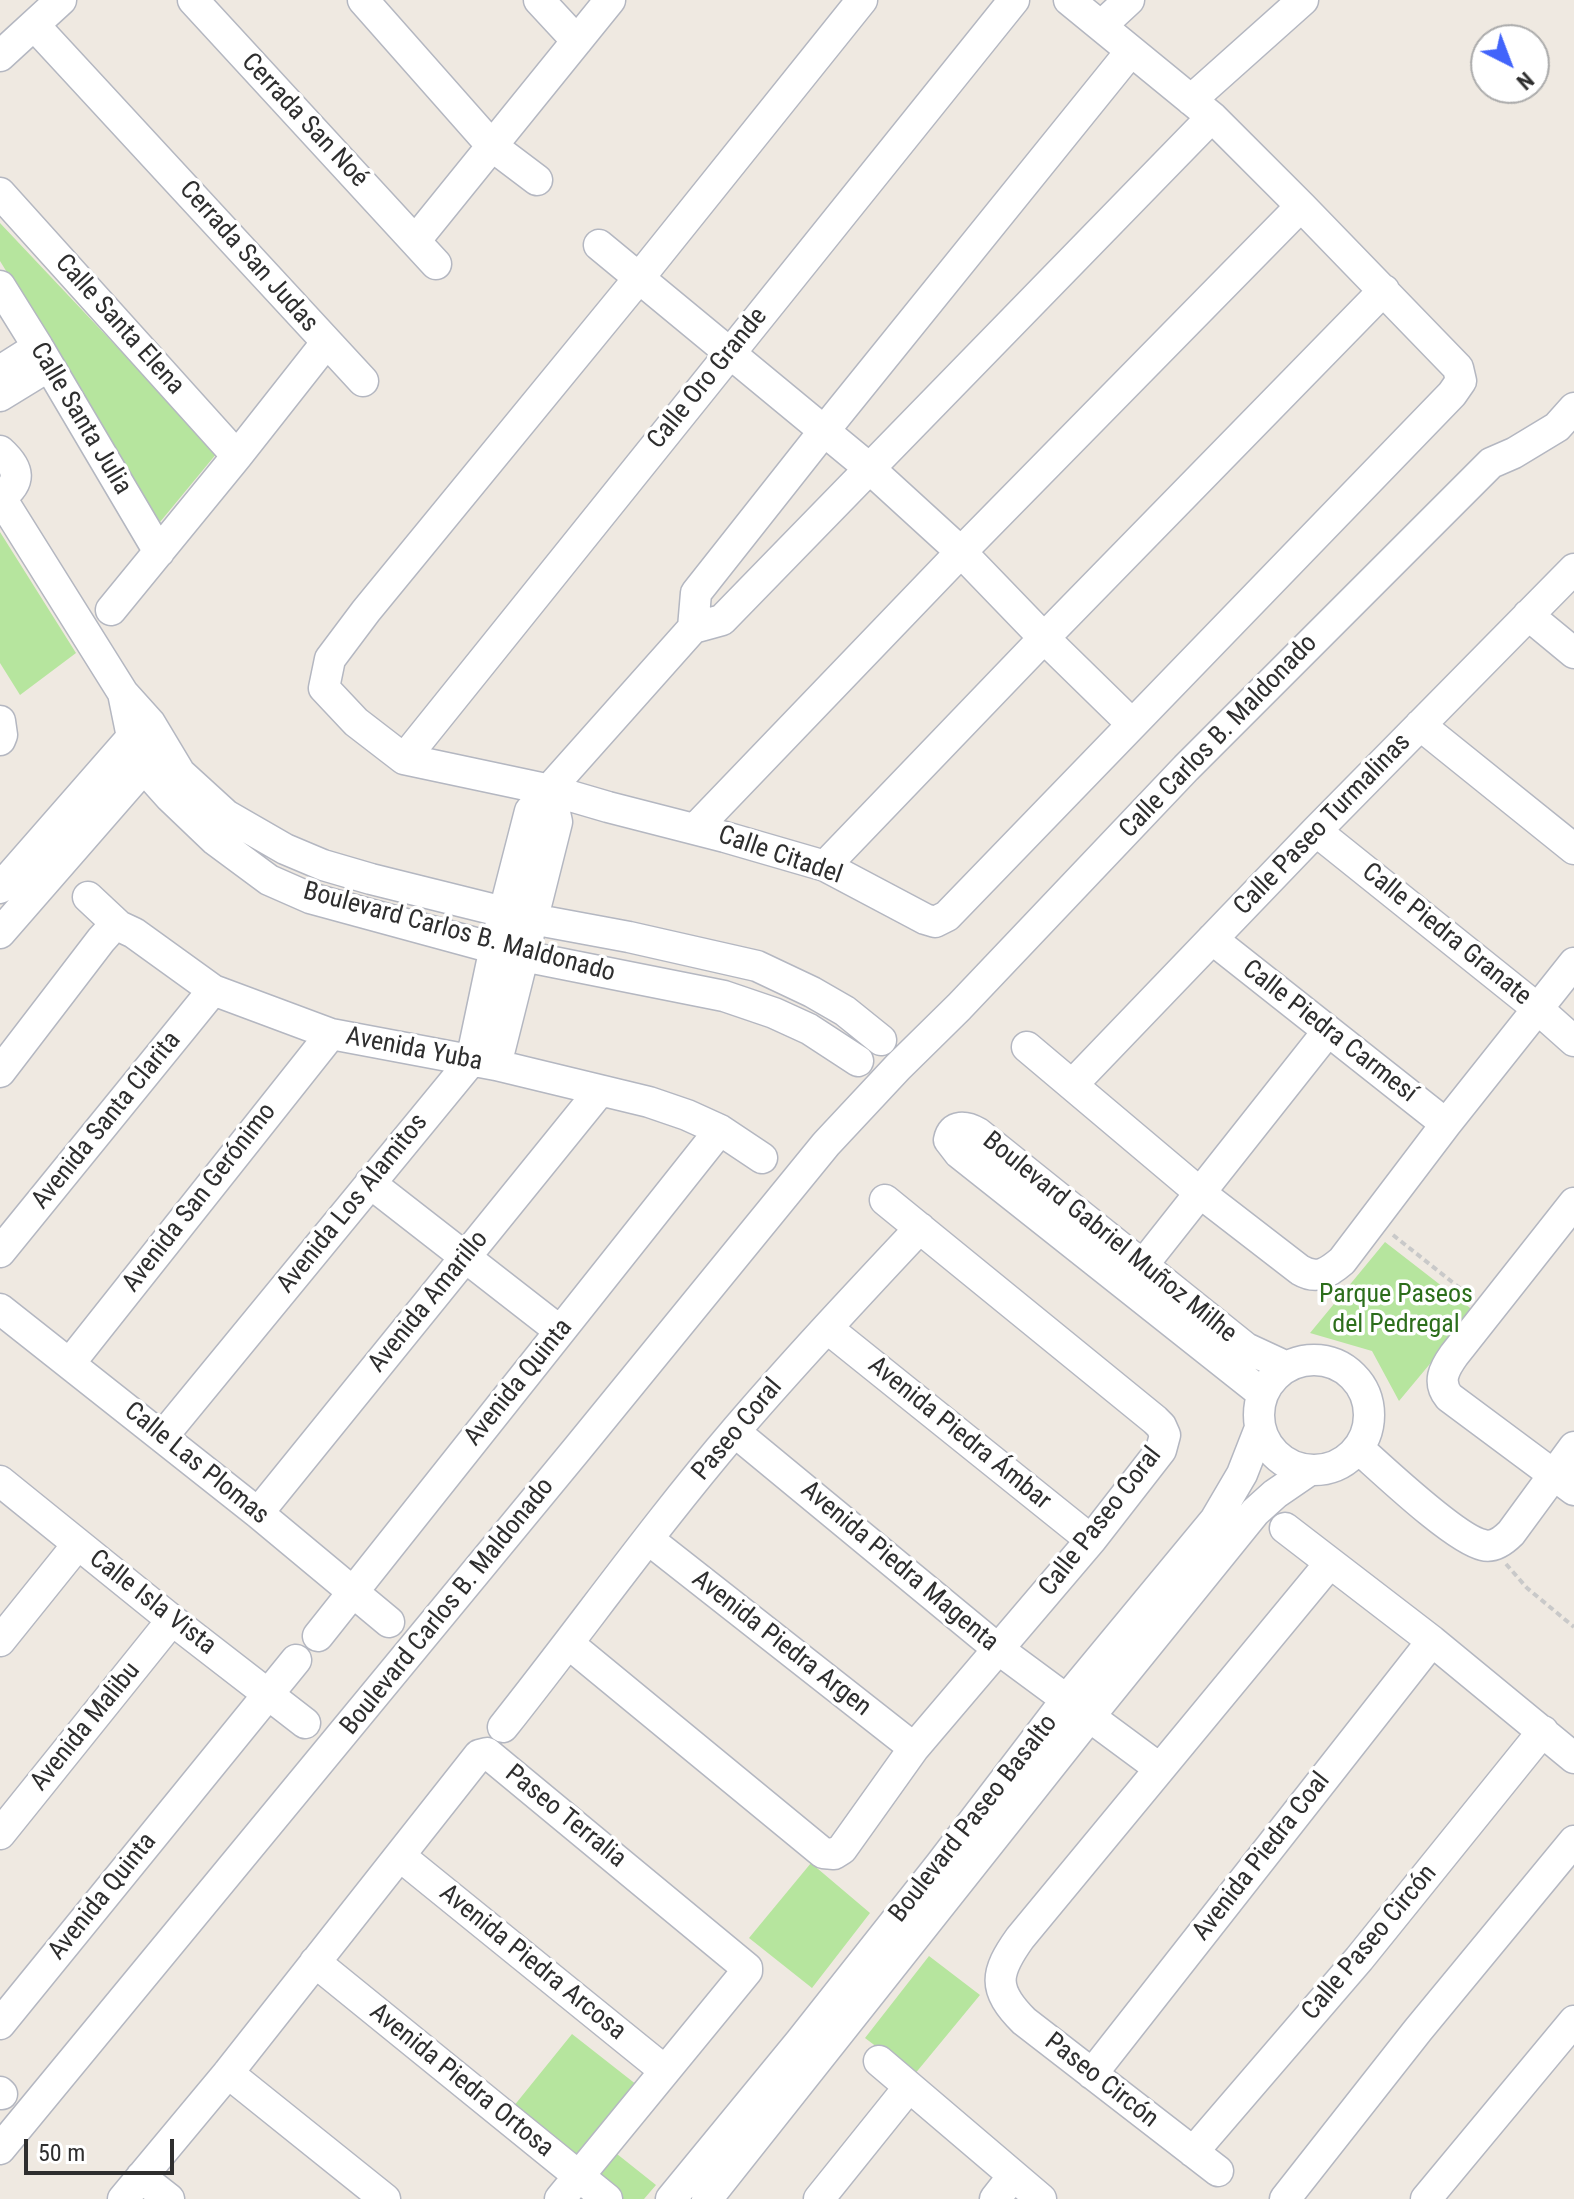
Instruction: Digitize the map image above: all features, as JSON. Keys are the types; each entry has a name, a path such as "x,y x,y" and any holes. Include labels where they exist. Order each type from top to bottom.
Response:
{"street":[{"path":"0,56 61,0"},
{"name":"Cerrada San Noé","path":"193,0 436,264"},
{"path":"363,0 492,146 537,180"},
{"path":"539,0 577,41"},
{"path":"415,241 610,0"},
{"path":"639,278 862,0"},
{"name":"Calle Oro Grande","path":"404,759 1014,0"},
{"path":"599,245 869,468 961,552 1132,724 1452,394 1461,381 1458,368 1301,206 1201,109 1069,0"},
{"path":"1101,26 1129,0"},
{"path":"550,790 693,628 722,620 869,468 1303,0"},
{"name":"Cerrada San Judas","path":"34,25 326,343 111,610"},
{"path":"693,628 696,593 1131,51"},
{"name":"Calle Santa Elena","path":"0,193 237,456"},
{"path":"695,829 961,552 1301,206"},
{"name":"Calle Citadel","path":"639,278 380,593 330,659 324,688 356,722 404,759 550,790 825,866 935,922 947,916 1132,724"},
{"name":"Calle Santa Julia","path":"0,286 159,552"},
{"path":"825,866 1384,290"},
{"path":"326,343 363,381"},
{"path":"0,371 44,356"},
{"path":"0,396 44,356"},
{"name":"Calle Carlos B. Maldonado","path":"898,1067 1186,768 1491,463 1566,418"},
{"path":"0,451 16,470 16,481 0,498 149,735 0,888"},
{"name":"Calle Paseo Turmalinas","path":"1073,1084 1574,569"},
{"path":"1528,615 1574,653"},
{"path":"1420,725 1574,849"},
{"name":"Boulevard Carlos B. Maldonado","path":"149,735 144,768 215,840 269,880 310,898 509,951 724,996 809,1029 858,1061"},
{"name":"Boulevard Carlos B. Maldonado","path":"149,735 180,773 226,815 285,849 323,865 518,915 757,966 845,1011 881,1040"},
{"path":"0,933 144,768"},
{"name":"Avenida Los Alamitos","path":"163,1436 370,1183 484,1063 518,915 557,822 550,790"},
{"name":"Calle Piedra Granate","path":"1316,831 1574,1041"},
{"name":"Avenida Yuba","path":"88,897 119,926 134,933 213,990 331,1034 484,1063 649,1102 720,1130 762,1158"},
{"path":"0,1072 101,940 119,926"},
{"name":"Calle Piedra Carmesí","path":"1212,939 1446,1124"},
{"path":"1027,1047 1199,1192 1300,1270 1316,1276 1342,1261 1574,963"},
{"name":"Avenida Santa Clarita","path":"0,1252 213,990"},
{"path":"1134,1275 1328,1031"},
{"name":"Avenida San Gerónimo","path":"70,1363 331,1034"},
{"name":"Boulevard Carlos B. Maldonado","path":"0,2149 826,1144 898,1067"},
{"name":"Avenida Amarillo","path":"258,1513 599,1092"},
{"name":"Boulevard Gabriel Muñoz Milhe","path":"1263,1394 1134,1275 978,1133 965,1127 951,1133 949,1140 959,1153 1134,1275 1246,1348 1287,1367"},
{"name":"Avenida Quinta","path":"318,1636 720,1130"},
{"path":"370,1183 560,1331"},
{"name":"Calle Paseo Coral","path":"569,1644 823,1853 834,1854 842,1849 914,1748 1091,1540 1161,1450 1163,1430 1155,1420 885,1200"},
{"path":"1564,1482 1449,1397 1442,1384 1446,1366 1574,1203"},
{"name":"Paseo Coral","path":"503,1727 735,1432 920,1228"},
{"name":"Calle Las Plomas","path":"0,1309 163,1436 389,1622"},
{"name":"Avenida Piedra Ámbar","path":"827,1328 1091,1540"},
{"path":"1304,1361 1323,1361 1340,1367 1355,1379 1365,1395 1369,1413 1366,1431 1358,1448 1344,1461 1328,1468 1310,1470 1293,1466 1278,1457 1267,1444 1260,1428 1259,1411 1263,1394 1272,1379 1287,1367 1304,1361"},
{"name":"Boulevard Paseo Basalto","path":"707,2199 1078,1708 1215,1520 1242,1474 1260,1428"},
{"name":"Avenida Piedra Magenta","path":"735,1432 998,1649 1159,1768"},
{"path":"1358,1448 1455,1530 1482,1545 1495,1545 1564,1482 1574,1447"},
{"name":"Boulevard Paseo Basalto","path":"671,2199 921,1889 1078,1708 1255,1512 1310,1470"},
{"name":"Calle Isla Vista","path":"0,1481 305,1723"},
{"path":"1285,1528 1432,1641 1574,1758"},
{"name":"Avenida Piedra Argen","path":"648,1539 914,1748"},
{"path":"0,1641 78,1544"},
{"path":"1159,1768 1330,1563"},
{"name":"Avenida Malibu","path":"0,1834 172,1620"},
{"name":"Avenida Piedra Coal","path":"1092,2074 1432,1641"},
{"name":"Avenida Quinta","path":"0,2024 296,1660"},
{"name":"Calle Paseo Circón","path":"1193,2152 1359,1959 1543,1731"},
{"name":"Paseo Terralia","path":"132,2188 228,2073 479,1755 487,1753 747,1968 569,2188"},
{"name":"Paseo Circón","path":"1159,1768 1020,1938 1003,1964 999,1980 1004,1997 1024,2021 1218,2171"},
{"path":"1285,2199 1418,2030 1574,1841"},
{"name":"Avenida Piedra Arcosa","path":"400,1856 664,2070"},
{"name":"Avenida Piedra Ortosa","path":"315,1962 569,2188 607,2199"},
{"path":"1426,2199 1574,2021"},
{"path":"879,2061 1041,2199"},
{"path":"228,2073 385,2199"},
{"path":"819,2199 909,2087"},
{"path":"995,2199 1013,2176"},
{"path":"132,2188 169,2199"}],"path":[{"path":"1374,1219 1488,1311"},
{"path":"1495,1545 1517,1578 1574,1627"}],"green space":[{"path":"0,223 217,453 160,522 0,261"},
{"path":"0,532 76,653 20,695 0,663"},
{"name":"Parque Paseos del Pedregal","path":"1385,1242 1474,1311 1399,1401 1372,1351 1310,1333"},
{"path":"811,1863 870,1913 812,1988 749,1938"},
{"path":"929,1956 980,1995 914,2075 865,2038"},
{"path":"572,2034 637,2085 575,2164 509,2112"},
{"path":"617,2154 656,2185 644,2199 616,2199 594,2182"}]}
